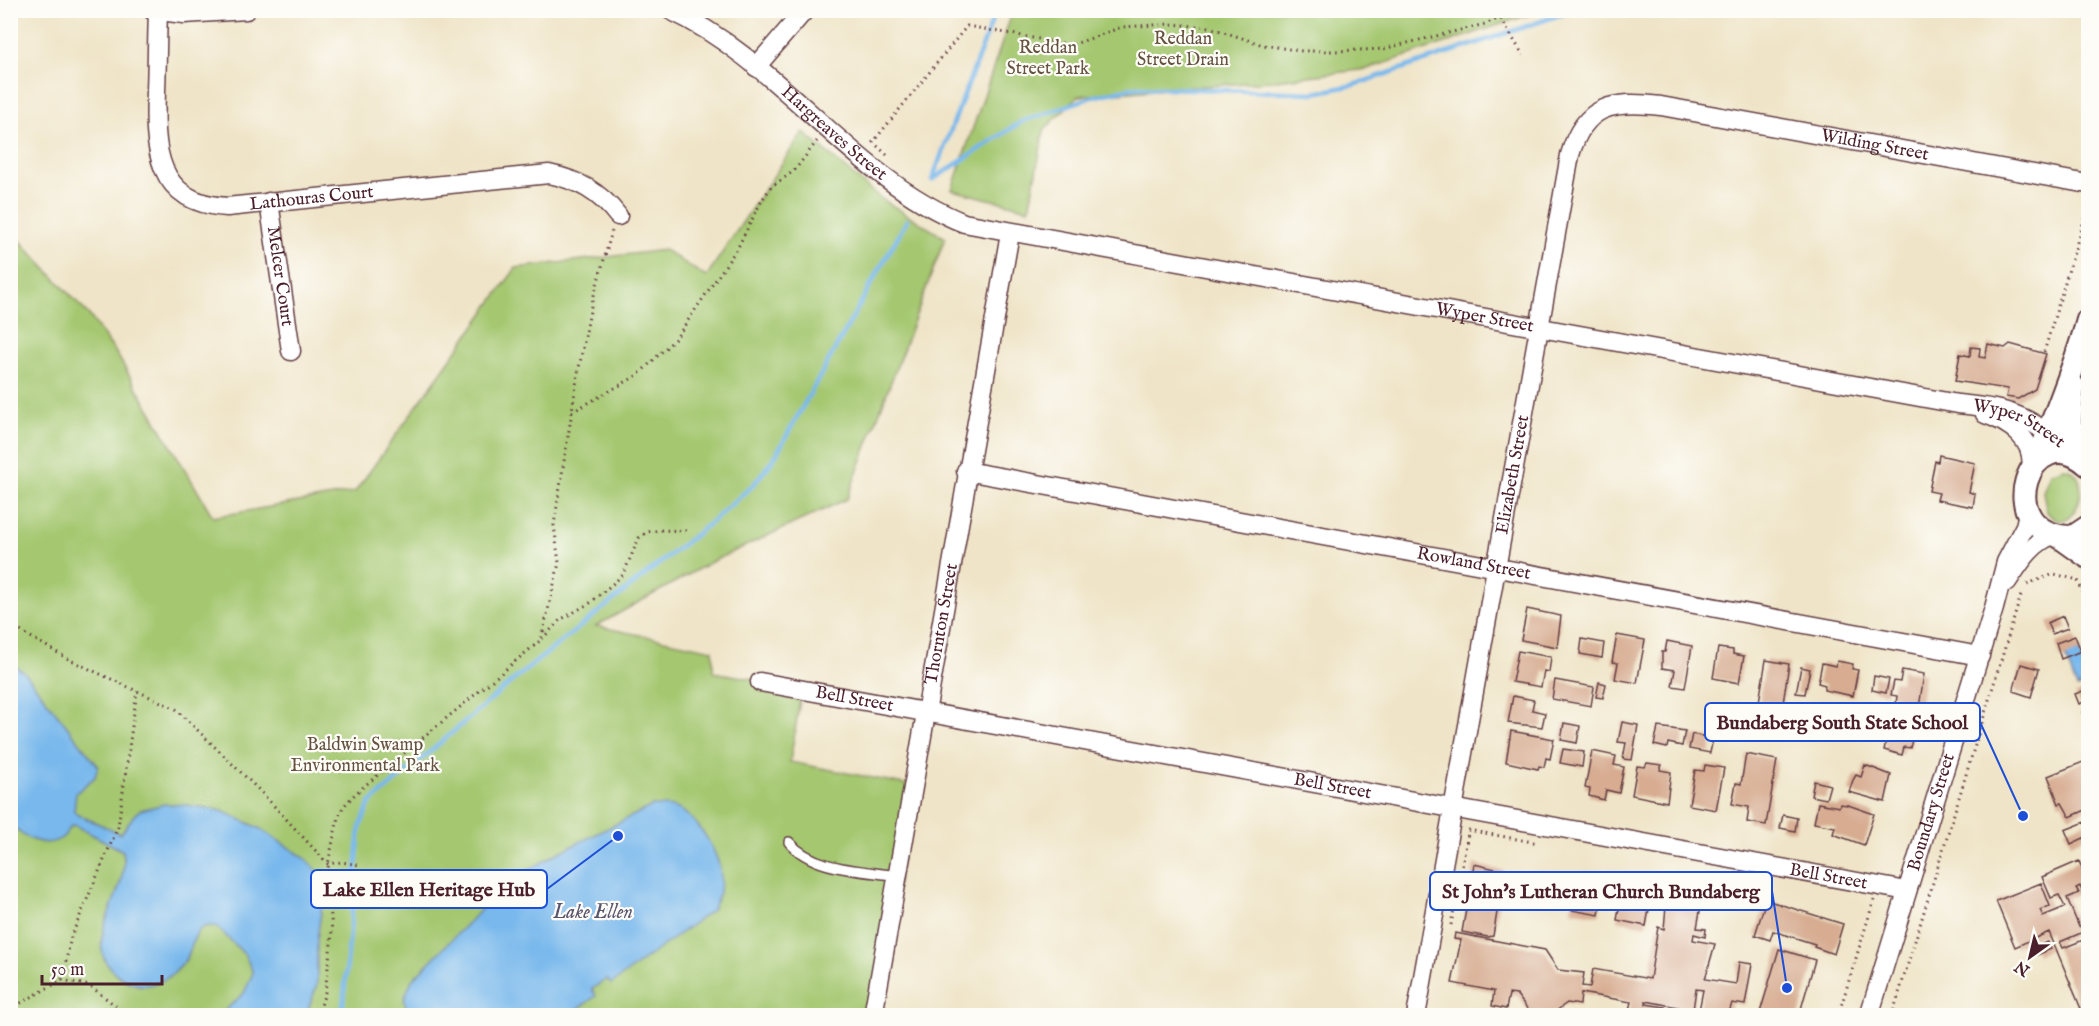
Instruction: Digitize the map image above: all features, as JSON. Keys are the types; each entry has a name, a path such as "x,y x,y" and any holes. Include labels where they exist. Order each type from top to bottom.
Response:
{"street":[{"path":"155,11 213,14 246,10"},
{"name":"Hargreaves Street","path":"670,10 711,33 756,67 915,199 951,218 978,227 1010,232"},
{"path":"756,67 805,10"},
{"name":"Lathouras Court","path":"155,11 155,130 160,164 179,189 200,203 227,207 549,174 580,183 596,192 618,216"},
{"name":"Elizabeth Street","path":"1416,1016 1494,569 1570,155 1579,129 1596,112 1610,106 1634,104 1661,106"},
{"name":"Wilding Street","path":"1661,106 2088,184"},
{"name":"Melcer Court","path":"269,202 291,351"},
{"name":"Wyper Street","path":"1010,232 1538,329 1958,404 2015,412 2082,459"},
{"name":"Thornton Street","path":"873,1016 927,712 966,471 1010,232"},
{"path":"2088,320 2075,366 2025,491 2028,513 2037,528 2056,536 2088,557"},
{"path":"2075,366 2070,422 2082,459"},
{"path":"2015,412 2045,411 2060,399"},
{"name":"Wyper Street","path":"1958,404 1996,417 2015,429 2031,452 2034,464"},
{"path":"2034,464 2055,451 2082,459"},
{"name":"Rowland Street","path":"966,471 1980,656"},
{"name":"Boundary Street","path":"1869,1016 1980,656 2006,562 2025,526 2028,513"},
{"path":"2056,536 2073,537 2088,527"},
{"name":"Boundary Street","path":"1994,608 2019,564 2039,542 2056,536"},
{"name":"Bell Street","path":"760,682 1907,891"}],"lane":[{"path":"789,842 801,854 816,862 898,876"}],"path":[{"path":"892,160 873,142 967,26 1072,45 1122,27 1170,24 1209,27 1263,45 1302,51 1334,51 1383,49 1502,20 1520,10"},
{"path":"1502,20 1522,53"},
{"path":"572,412 638,375 676,338 738,247 771,188 794,171 818,140 827,148"},
{"path":"2044,352 2088,206"},
{"path":"541,640 559,563 554,525 591,306 618,216"},
{"path":"318,1016 325,992 332,935 328,864 338,818 348,801 541,640 560,620 590,603 623,574 639,538 647,532 690,531"},
{"path":"1892,1016 2024,585 2054,574 2078,580 2088,606"},
{"path":"10,626 70,660 176,709 261,792 328,864"},
{"path":"62,980 71,937 118,827 137,691"},
{"path":"1449,934 1469,828 1538,843"},
{"path":"328,864 336,862 360,865"},
{"path":"1838,1016 1874,900"},
{"path":"10,1009 62,980 90,987 129,1016"}],"green space":[{"path":"1013,10 1540,11 1368,69 1259,82 1078,96 1044,130 1029,209 952,190"},
{"name":"Baldwin Swamp Environmental Park","path":"803,132 880,198 945,238 847,499 713,561 596,626 713,650 713,672 802,687 790,762 915,786 874,1015 11,1015 10,230 89,315 116,353 213,517 355,492 516,268 665,250 706,277"},
{"path":"2064,468 2074,473 2080,481 2081,493 2073,513 2065,519 2056,520 2047,512 2043,492 2050,473"}],"water":[{"path":"2075,641 2088,676 2088,683 2077,688 2061,646"},
{"path":"11,663 25,673 98,766 95,777 76,793 74,811 77,814 121,834 140,810 165,804 222,811 259,828 305,858 314,867 320,880 323,898 317,940 317,985 306,1015 220,1015 244,993 253,973 245,955 217,927 201,929 181,966 160,982 135,984 110,968 102,953 102,937 124,868 123,851 72,825 63,837 56,841 42,842 27,837 11,823"},
{"name":"Lake Ellen","path":"652,806 673,807 685,813 708,840 721,873 720,890 712,910 611,984 607,979 592,989 596,996 569,1015 408,1015 404,999 412,980 507,883 554,855"}],"building":[{"path":"1988,344 2005,348 2010,344 2046,354 2035,389 2018,399 2006,397 2008,389 1955,381 1960,354 1970,356 1971,347 1980,348 1979,357 1985,358"},
{"path":"1939,455 1975,463 1969,492 1975,494 1973,507 1937,500 1939,493 1929,491 1935,461 1938,462"},
{"path":"1527,609 1561,616 1557,647 1521,640"},
{"path":"2063,616 2068,628 2052,634 2047,623"},
{"path":"1617,635 1645,640 1637,683 1615,679 1618,663 1612,662"},
{"path":"2075,636 2081,651 2061,659 2056,643"},
{"path":"1582,639 1604,643 1602,658 1580,654"},
{"path":"1667,641 1692,646 1685,688 1672,686 1675,670 1662,668 1662,652 1665,652"},
{"path":"1718,648 1733,650 1733,654 1744,656 1739,683 1713,678"},
{"path":"1518,651 1551,657 1549,672 1544,671 1541,687 1512,682"},
{"path":"1766,660 1789,664 1783,703 1759,702"},
{"path":"1837,661 1853,664 1852,669 1858,670 1853,696 1824,690 1825,685 1818,683 1822,663 1836,666"},
{"path":"2021,664 2039,669 2031,697 2013,691"},
{"path":"1801,667 1810,669 1805,694 1796,693"},
{"path":"1902,670 1924,674 1919,708 1896,704 1897,696 1891,695 1894,681 1900,682"},
{"path":"1874,676 1889,679 1886,693 1872,690"},
{"path":"1555,680 1594,687 1591,706 1552,699"},
{"path":"1599,682 1606,684 1603,698 1596,697"},
{"path":"2088,689 2088,700 2079,704 2075,694"},
{"path":"1513,696 1534,700 1532,710 1545,713 1542,727 1508,723"},
{"path":"2088,709 2088,729 2082,712"},
{"path":"1877,720 1914,732 1910,748 1904,747 1902,755 1884,750 1886,741 1879,739 1880,734 1874,732"},
{"path":"1622,722 1638,725 1632,760 1623,759 1626,743 1618,742"},
{"path":"1564,723 1580,726 1577,743 1561,740"},
{"path":"1658,727 1685,731 1682,746 1668,743 1667,748 1654,745"},
{"path":"1511,731 1554,739 1550,759 1546,758 1544,767 1539,766 1538,769 1506,762"},
{"path":"1692,734 1713,739 1710,753 1689,749"},
{"path":"1563,749 1584,752 1582,767 1560,763"},
{"path":"1592,751 1616,756 1614,765 1624,767 1619,793 1606,790 1604,800 1589,796 1590,789 1585,788"},
{"path":"1746,754 1777,760 1766,825 1747,822 1749,807 1732,804 1736,783 1741,784"},
{"path":"2088,760 2088,809 2070,817 2062,803 2059,804 2048,776"},
{"path":"1647,763 1662,765 1660,770 1671,772 1667,802 1632,795 1637,766 1645,767"},
{"path":"1705,765 1724,768 1716,810 1689,805 1695,770 1704,771"},
{"path":"1865,765 1891,775 1885,802 1849,792 1856,775 1861,777"},
{"path":"1814,781 1830,785 1826,799 1811,796"},
{"path":"1818,803 1839,807 1840,804 1848,805 1874,814 1864,845 1833,834 1835,827 1814,823"},
{"path":"1783,815 1797,818 1795,831 1780,828"},
{"path":"2085,822 2088,836 2071,844 2065,830"},
{"path":"2079,861 2085,876 2088,874 2088,905 2080,886 2076,888 2079,893 2067,898 2079,927 2088,923 2088,930 2060,942 2063,948 2086,939 2088,945 2088,1016 2084,1016 2049,932 2015,947 1996,901 2041,883 2050,906 2040,910 2043,916 2065,907 2059,895 2051,898 2042,877"},
{"path":"1474,864 1504,871 1493,936 1462,932"},
{"path":"1577,876 1605,881 1599,915 1571,910"},
{"path":"1641,884 1653,887 1646,926 1617,920 1623,886 1640,890"},
{"path":"1671,893 1712,900 1710,906 1701,905 1697,928 1706,929 1705,937 1694,934 1693,940 1715,944 1705,979 1736,984 1739,962 1752,964 1745,1005 1732,1003 1728,1016 1698,1016 1703,990 1696,989 1693,1010 1646,1001 1646,1004 1665,1007 1663,1016 1638,1016 1639,1012 1629,1010 1631,1002 1581,993 1580,1005 1567,1003 1549,1016 1537,1016 1532,1015 1517,995 1509,994 1506,1009 1492,1006 1494,991 1452,983 1461,940 1454,939 1455,933 1545,950 1558,970 1584,973 1582,986 1590,987 1593,969 1650,979 1658,927 1664,929 1666,906 1669,906"},
{"path":"1766,900 1843,924 1834,954 1814,947 1815,944 1773,931 1770,940 1755,935"},
{"path":"2048,942 2051,949 2037,955 2034,947"},
{"path":"1779,949 1815,960 1799,1016 1759,1016"}],"waterway":[{"path":"932,180 996,10"},
{"path":"932,180 1021,122 1092,97 1135,87 1314,93 1354,85 1574,10"},
{"path":"342,1016 360,827 370,803 517,677 715,519 753,485 773,460 907,220"}],"place":[{"name":"Bundaberg South State School","path":"2023,816"},
{"name":"Lake Ellen Heritage Hub","path":"618,836"},
{"name":"St John's Lutheran Church Bundaberg","path":"1787,988"}],"park label":[{"name":"Reddan Street Drain","path":"1183,49"},
{"name":"Reddan Street Park","path":"1048,58"}]}
